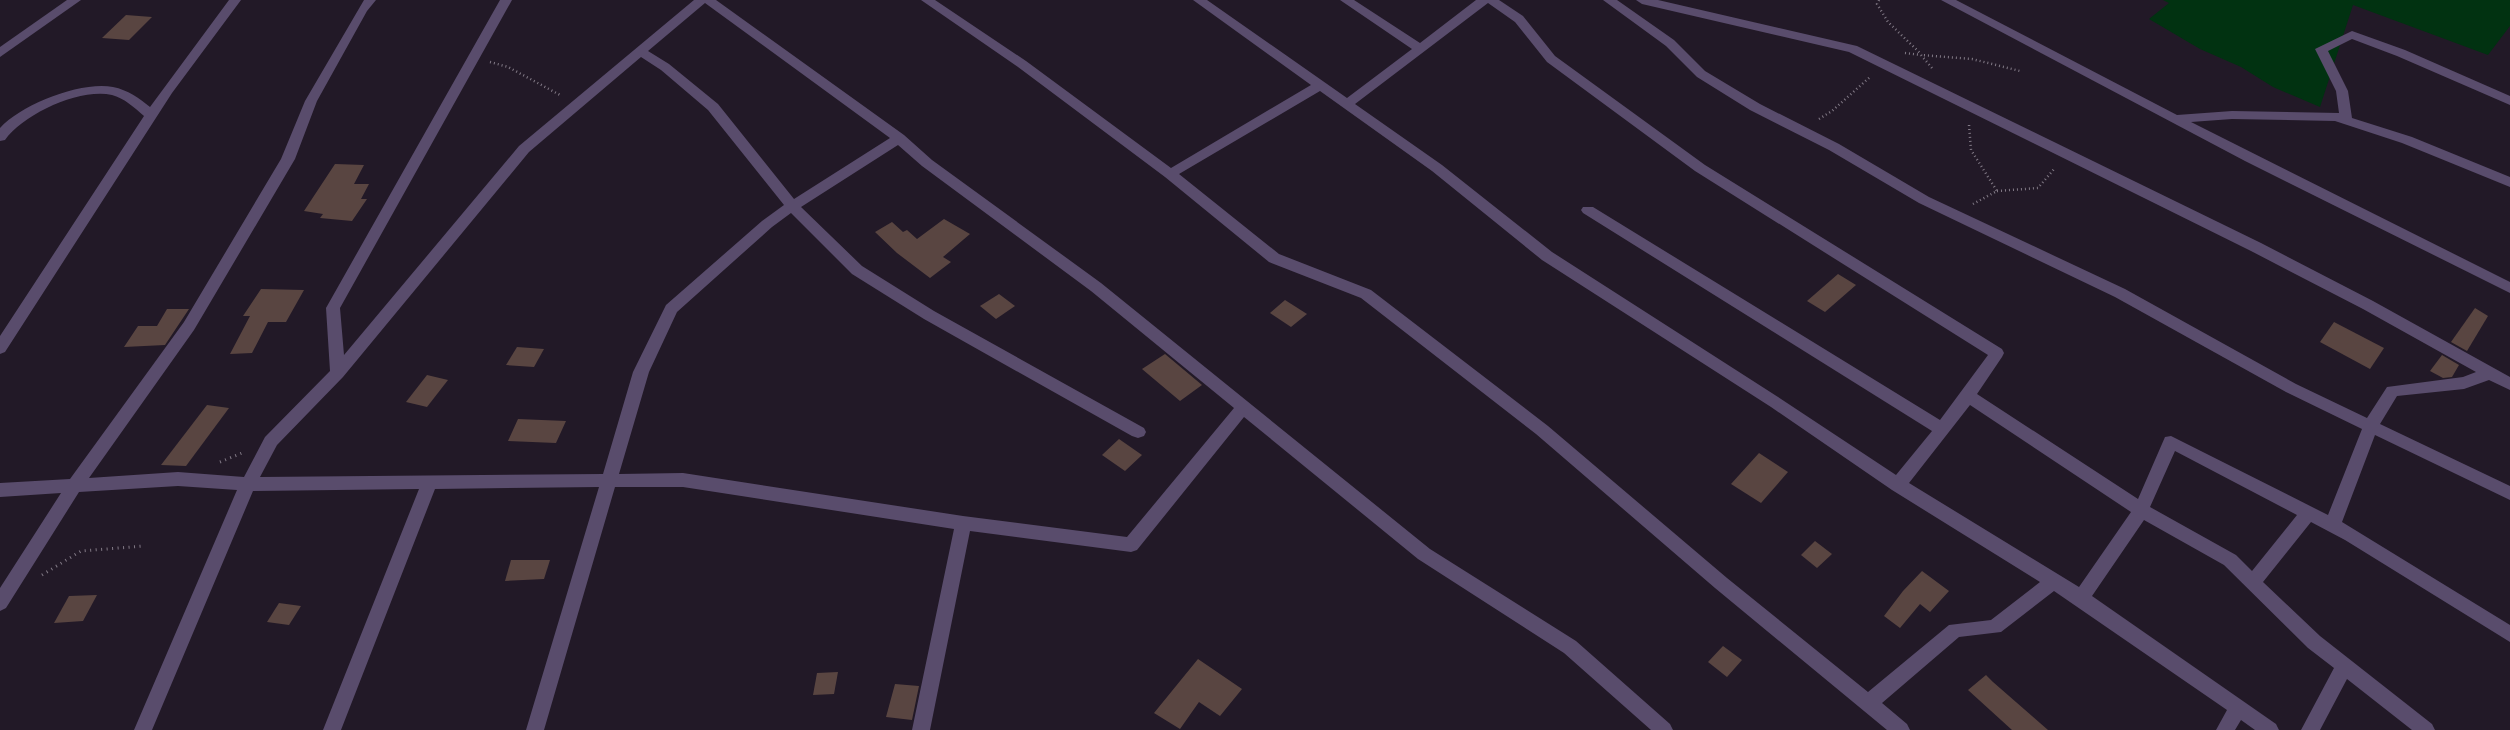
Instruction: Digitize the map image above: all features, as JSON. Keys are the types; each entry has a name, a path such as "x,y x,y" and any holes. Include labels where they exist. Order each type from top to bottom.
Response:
{"street":[{"path":"0,53 74,0"},
{"path":"0,348 151,115 235,0"},
{"path":"0,602 75,485 189,326 288,159 311,101 362,10 370,0"},
{"path":"338,373 332,308 506,0"},
{"path":"143,730 248,484 271,441 338,373 524,149 701,0"},
{"path":"708,0 898,138 927,163 1096,288 1244,406 1424,554 1570,647 1664,730"},
{"path":"927,0 1022,64 1170,174 1274,258 1366,294 1542,430 1728,589 1901,730"},
{"path":"1199,0 1346,106 1437,168 1547,256 1776,403 1898,485 2081,598 2270,730"},
{"path":"1346,0 1421,49"},
{"path":"1346,106 1484,0"},
{"path":"1491,0 1519,19 1551,59 1700,168 1997,353 1968,396 1898,485"},
{"path":"1609,0 1670,44 1701,74 1755,107 1801,130 1924,200 2120,293 2291,388 2510,493"},
{"path":"1642,0 1853,50 1959,100 2067,156 2256,247 2368,305 2510,384"},
{"path":"1947,0 2387,228 2510,288"},
{"path":"2346,120 2342,91 2321,49 2352,35 2401,53 2510,101"},
{"path":"640,51 664,67 713,107 792,206 857,270 929,315 1138,432"},
{"path":"1170,174 1319,86"},
{"path":"0,137 8,125 30,111 92,92 111,91 136,102 151,115"},
{"path":"2174,119 2232,115 2336,117 2407,140 2510,182"},
{"path":"535,730 641,372 671,309 767,224 898,138"},
{"path":"1588,210 1942,429"},
{"path":"2332,526 2371,425 2392,391 2464,383 2491,373"},
{"path":"1968,396 2141,510 2230,560 2314,642 2426,730"},
{"path":"0,490 178,479 248,484 429,484 682,480 962,523 1131,544 1244,406"},
{"path":"2081,598 2141,510 2171,442 2332,526 2510,634"},
{"path":"332,730 429,484"},
{"path":"2253,582 2308,513"},
{"path":"921,730 962,523"},
{"path":"1868,704 1955,630 1995,627 2054,581"},
{"path":"2310,730 2345,666"},
{"path":"2225,730 2239,708"}],"path":[{"path":"1879,0 1877,4 1888,22 1934,70"},
{"path":"1921,55 1972,59 2020,71"},
{"path":"473,60 501,64 545,90 580,102"},
{"path":"1801,130 1832,112 1884,64"},
{"path":"1959,100 1970,128 1971,150 1997,191"},
{"path":"1955,214 1997,191 2038,188 2067,156"},
{"path":"215,464 271,441"},
{"path":"38,577 81,551 144,546"}],"green space":[{"path":"2163,0 2510,0 2510,26 2488,55 2353,5 2320,107 2273,87 2241,67 2200,49 2149,19 2169,3"}],"building":[{"path":"126,15 152,17 129,40 102,38"},
{"path":"335,164 364,165 354,184 369,184 361,199 367,199 352,221 320,218 323,214 304,211"},
{"path":"944,219 970,234 943,257 951,262 930,278 897,253 875,232 892,222 903,232 907,230 917,239"},
{"path":"1838,274 1856,285 1825,312 1807,301"},
{"path":"261,289 304,290 286,322 268,322 252,353 230,354 250,316 243,316"},
{"path":"999,294 1015,306 996,319 980,306"},
{"path":"1285,300 1307,314 1291,327 1270,313"},
{"path":"2475,308 2488,316 2467,351 2451,342"},
{"path":"167,309 189,309 165,345 124,347 138,326 157,326"},
{"path":"2334,322 2384,348 2370,369 2320,342"},
{"path":"517,347 544,349 534,367 506,365"},
{"path":"1165,354 1202,385 1180,401 1142,369"},
{"path":"2442,355 2459,365 2452,377 2443,378 2430,371"},
{"path":"427,375 448,380 427,407 406,402"},
{"path":"207,405 229,408 186,466 161,465"},
{"path":"518,419 566,421 556,443 508,441"},
{"path":"1119,439 1142,455 1125,471 1102,455"},
{"path":"1759,453 1788,472 1761,503 1731,484"},
{"path":"1815,541 1832,554 1817,568 1801,555"},
{"path":"511,560 550,560 544,579 505,581"},
{"path":"1922,571 1949,591 1930,612 1920,604 1900,628 1884,616 1903,591"},
{"path":"97,595 83,621 54,623 69,596"},
{"path":"279,603 301,606 289,625 267,622"},
{"path":"1723,646 1742,660 1727,677 1708,662"},
{"path":"1198,659 1242,689 1220,716 1199,702 1180,729 1154,713"},
{"path":"838,672 834,694 813,695 817,673"},
{"path":"1986,675 2048,730 2012,730 1968,690"},
{"path":"895,684 919,686 912,720 886,717"}]}
